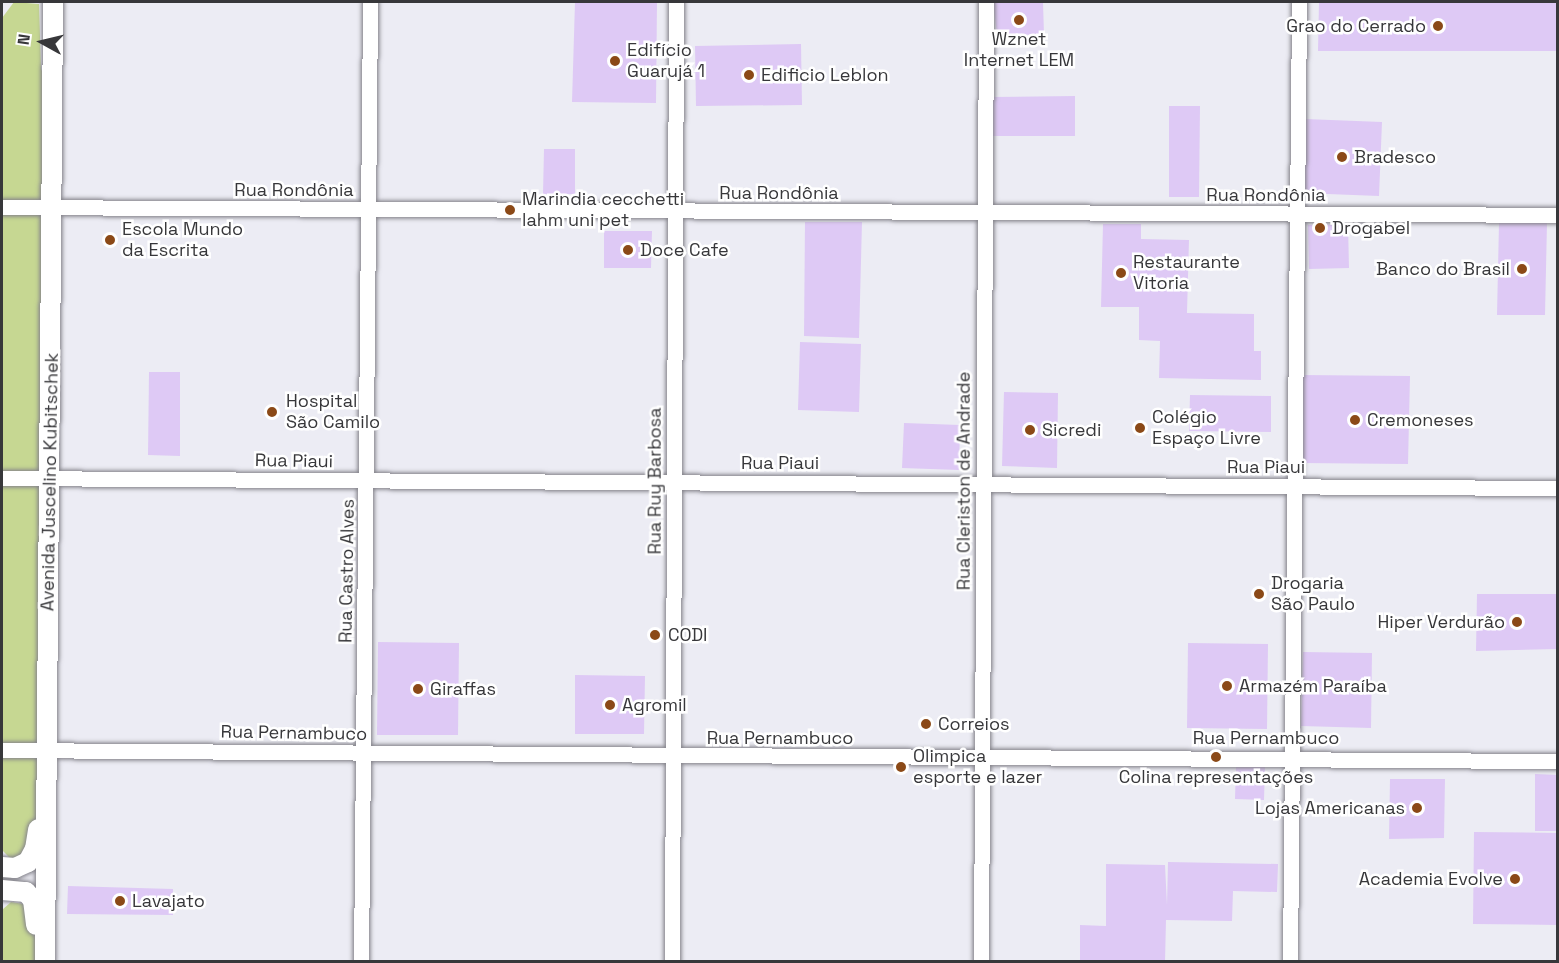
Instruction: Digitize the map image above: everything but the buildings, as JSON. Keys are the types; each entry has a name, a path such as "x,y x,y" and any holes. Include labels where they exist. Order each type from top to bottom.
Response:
{"main road":[{"path":"43,2 44,65 53,78"},
{"name":"Avenida Juscelino Kubitschek","path":"45,958 53,2"},
{"path":"2,867 15,868 28,862 35,849 40,814 47,808"},
{"path":"2,890 15,888 33,900 37,944 45,958"}],"street":[{"name":"Rua Castro Alves","path":"361,962 365,753 370,2"},
{"name":"Rua Ruy Barbosa","path":"672,962 676,2"},
{"name":"Rua Cleriston de Andrade","path":"981,962 986,2"},
{"path":"1290,962 1299,2"},
{"name":"Rua Rondônia","path":"2,207 984,212 1296,216 1557,214"},
{"name":"Rua Piaui","path":"2,478 1557,488"},
{"name":"Rua Pernambuco","path":"2,750 672,757 1292,757 1557,761"}],"green space":[{"path":"14,2 39,4 41,69 49,86 41,806 27,853 15,863 2,850 2,18"},
{"path":"11,902 24,904 33,916 37,961 2,962 2,910"}],"place":[{"name":"Wznet Internet LEM","path":"1019,20"},
{"name":"Grao do Cerrado","path":"1438,26"},
{"name":"Edifício Guarujá 1","path":"615,61"},
{"name":"Edificio Leblon","path":"749,75"},
{"name":"Bradesco","path":"1342,157"},
{"name":"Marindia cecchetti lahm uni pet","path":"510,210"},
{"name":"Drogabel","path":"1320,228"},
{"name":"Escola Mundo da Escrita","path":"110,240"},
{"name":"Doce Cafe","path":"628,250"},
{"name":"Banco do Brasil","path":"1522,269"},
{"name":"Restaurante Vitoria","path":"1121,273"},
{"name":"Hospital São Camilo","path":"272,412"},
{"name":"Cremoneses","path":"1355,420"},
{"name":"Colégio Espaço Livre","path":"1140,428"},
{"name":"Sicredi","path":"1030,430"},
{"name":"Drogaria São Paulo","path":"1259,594"},
{"name":"Hiper Verdurão","path":"1517,622"},
{"name":"CODI","path":"655,635"},
{"name":"Armazém Paraíba","path":"1227,686"},
{"name":"Giraffas","path":"418,689"},
{"name":"Agromil","path":"610,705"},
{"name":"Correios","path":"926,724"},
{"name":"Colina representações","path":"1216,757"},
{"name":"Olimpica esporte e lazer","path":"901,767"},
{"name":"Lojas Americanas","path":"1417,808"},
{"name":"Academia Evolve","path":"1515,879"},
{"name":"Lavajato","path":"120,901"}]}
